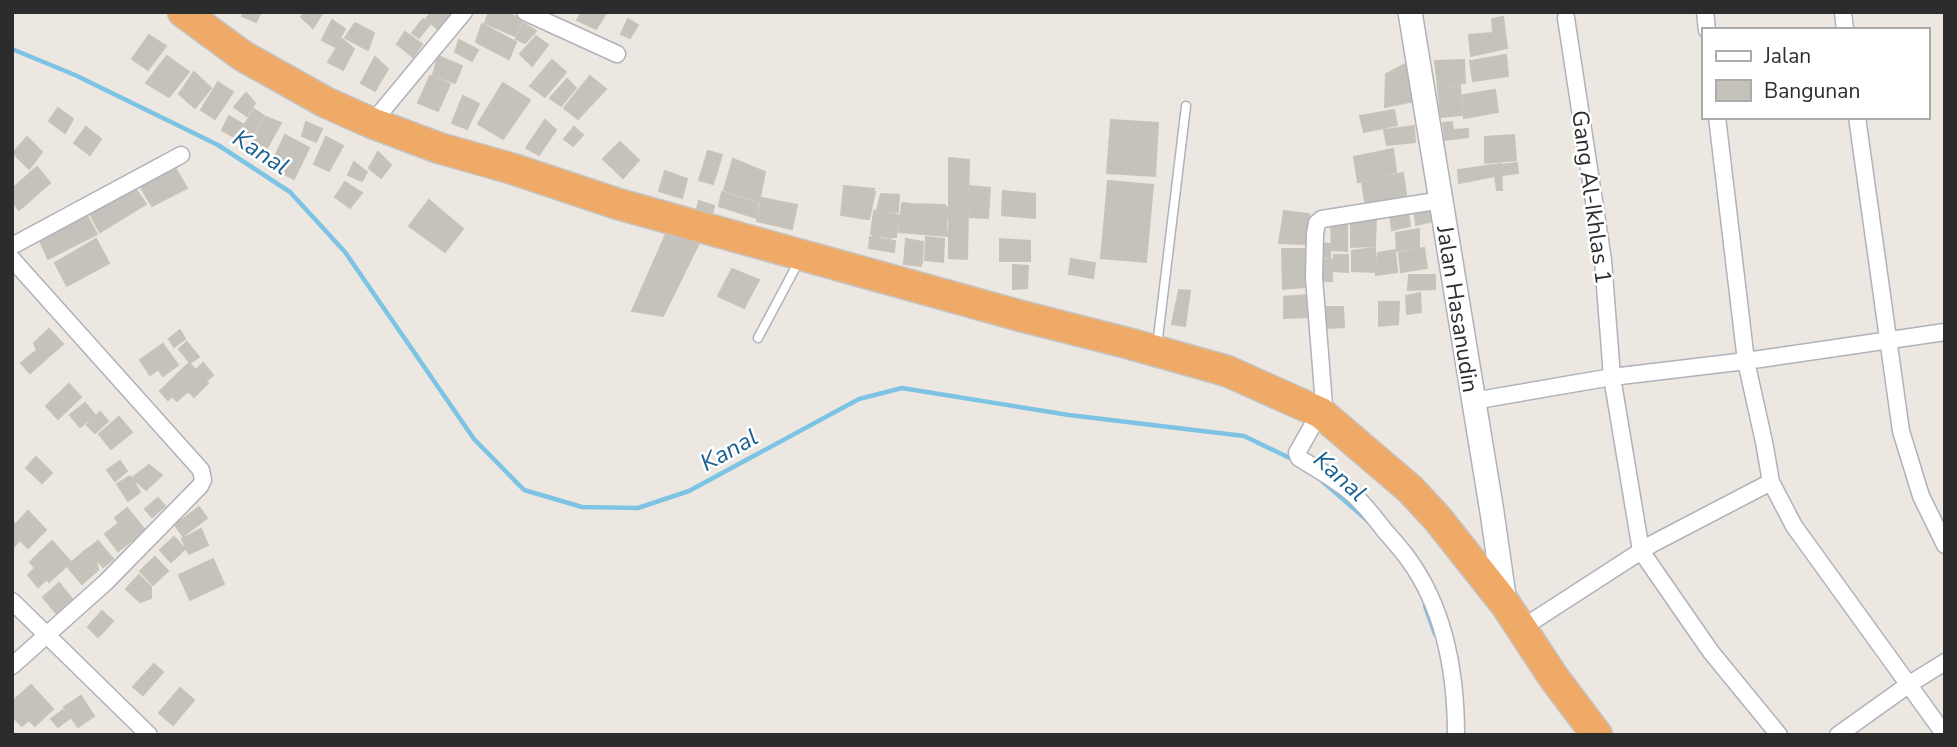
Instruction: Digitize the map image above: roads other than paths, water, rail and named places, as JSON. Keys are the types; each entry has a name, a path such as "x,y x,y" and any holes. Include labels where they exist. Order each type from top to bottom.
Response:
{"highway":[{"path":"183,12 243,56 325,102 439,148 618,204 1227,371 1321,413 1437,518 1514,617 1554,678 1597,735"}],"main road":[{"name":"Jalan Hasanudin","path":"1410,12 1473,401 1514,617"}],"street":[{"path":"372,123 464,12"},
{"path":"525,12 617,54"},
{"name":"Gang Al-Ikhlas 1","path":"1566,18 1603,260 1612,377 1641,551"},
{"path":"1717,119 1746,360 1771,482 1794,526 1945,735"},
{"path":"1857,119 1901,431 1921,496 1945,545"},
{"path":"12,246 181,155"},
{"path":"1441,200 1322,219 1317,223 1314,278 1324,405 1297,455 1351,493 1410,561 1436,612 1446,644 1456,703 1456,735"},
{"path":"12,258 203,475 200,486 145,543 106,582 12,666"},
{"path":"1473,401 1612,377 1945,332"},
{"path":"1514,617 1771,482"},
{"path":"1641,551 1711,652 1779,735"},
{"path":"12,601 149,735"},
{"path":"1838,735 1945,662"}],"lane":[{"path":"1156,351 1186,106"},
{"path":"758,338 802,255"}],"waterway":[{"name":"Kanal","path":"12,49 75,75 218,145 290,192 345,252 474,439 524,490 582,507 638,508 689,491 859,399 902,388 1069,415 1244,436 1296,461"},
{"name":"Kanal","path":"1322,481 1368,521"},
{"name":"Kanal","path":"1425,606 1435,634"}]}
